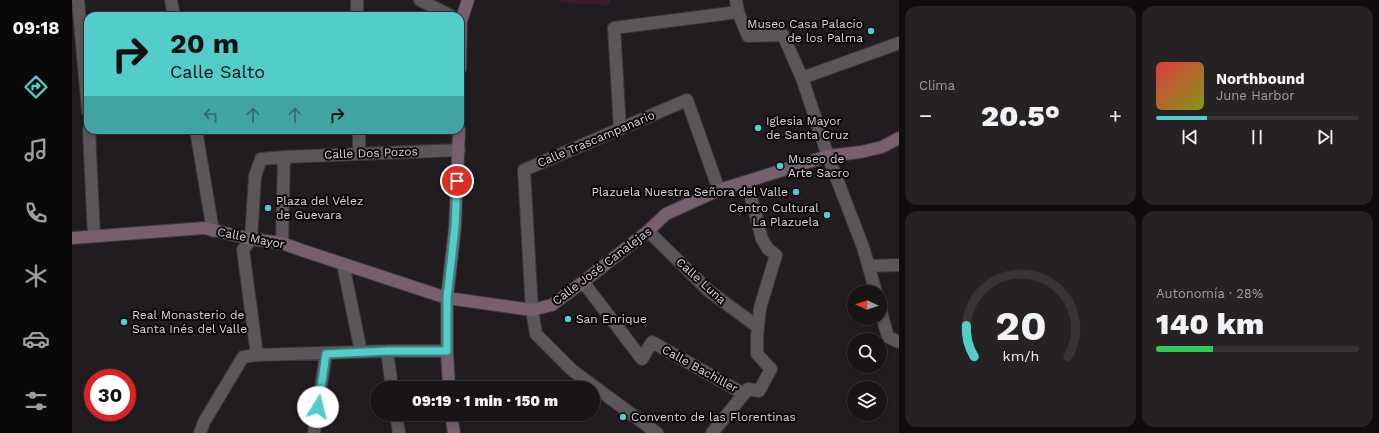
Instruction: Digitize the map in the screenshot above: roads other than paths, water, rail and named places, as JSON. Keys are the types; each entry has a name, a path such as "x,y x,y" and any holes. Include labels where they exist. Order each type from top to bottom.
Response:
{"street":[{"path":"78,0 84,67"},
{"path":"171,0 173,12"},
{"path":"357,0 357,12"},
{"path":"420,0 443,12"},
{"path":"461,12 468,0"},
{"path":"620,129 614,28 737,6 748,36 783,35 802,78 828,156 863,247 874,285"},
{"path":"802,78 899,43"},
{"name":"Calle Trascampanario","path":"532,310 524,170 687,100 720,190"},
{"path":"89,134 94,236"},
{"path":"197,134 213,231"},
{"path":"359,134 359,154"},
{"path":"449,381 447,298 455,227 459,134"},
{"path":"712,433 748,389 759,391 771,370 757,354 758,327 760,308 776,255 768,249 762,239 747,182 828,156 861,152 882,146 899,138"},
{"name":"Calle Dos Pozos","path":"251,239 255,176 261,159 284,156 458,150"},
{"path":"282,243 284,156"},
{"name":"Calle José Canalejas","path":"447,298 532,310 552,305 648,231 666,214 720,190 747,182"},
{"name":"Calle Mayor","path":"72,238 204,228 251,239 282,243 447,298"},
{"name":"Calle Luna","path":"648,231 709,291 758,327"},
{"path":"251,239 243,250 257,355"},
{"path":"343,264 361,352"},
{"path":"869,266 899,265"},
{"name":"Calle Bachiller","path":"583,282 642,359 652,342 744,394"},
{"path":"532,310 536,334 572,370 657,433"},
{"path":"885,325 888,337 899,342"},
{"path":"200,433 204,422 243,357 257,355 387,351 447,351"},
{"path":"387,351 391,381"},
{"path":"314,433 326,354"},
{"path":"397,421 399,433"},
{"path":"452,421 454,433"}],"place":[{"name":"Museo Casa Palacio de los Palma","path":"871,31"},
{"name":"Iglesia Mayor de Santa Cruz","path":"758,128"},
{"name":"Museo de Arte Sacro","path":"780,166"},
{"name":"Plazuela Nuestra Señora del Valle","path":"796,192"},
{"name":"Plaza del Vélez de Guevara","path":"268,208"},
{"name":"Centro Cultural La Plazuela","path":"827,215"},
{"name":"San Enrique","path":"568,319"},
{"name":"Real Monasterio de Santa Inés del Valle","path":"124,322"},
{"name":"Convento de las Florentinas","path":"623,417"}]}
